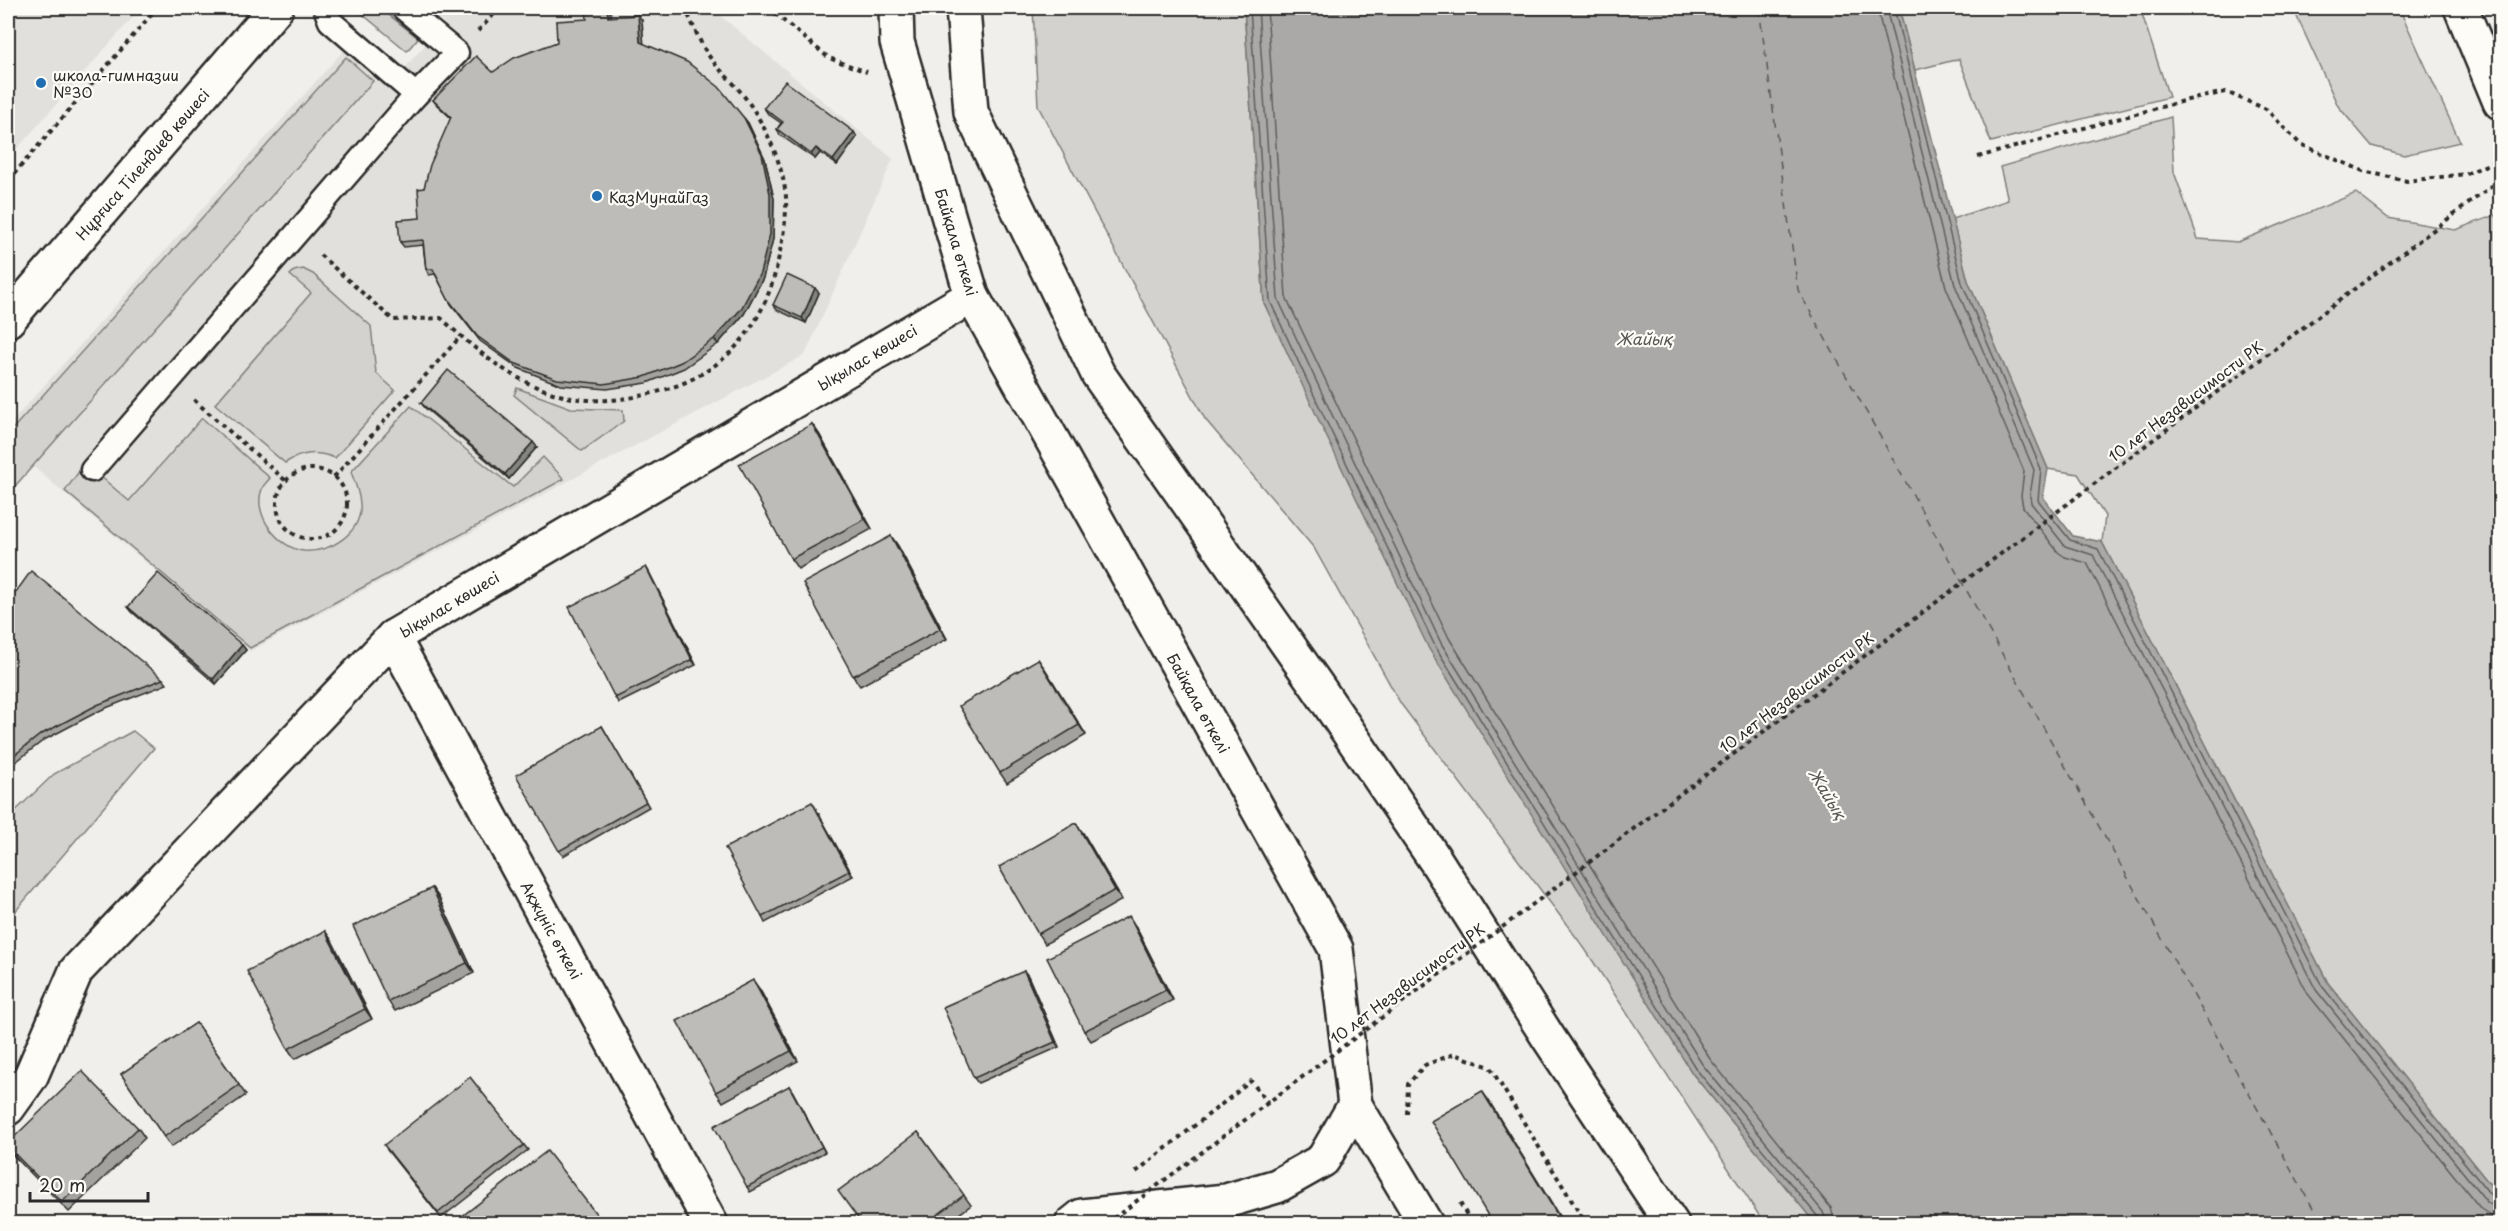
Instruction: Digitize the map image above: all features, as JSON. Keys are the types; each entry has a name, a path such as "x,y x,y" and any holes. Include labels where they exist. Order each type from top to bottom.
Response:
{"street":[{"name":"Нұрғиса Тілендиев көшесі","path":"8,320 276,8"},
{"name":"Байқала өткелі","path":"896,8 897,42 972,296 1336,950 1355,1105"},
{"path":"963,8 970,112 1098,374 1317,686 1436,861 1672,1224"},
{"path":"2461,8 2500,102"},
{"name":"Ықылас көшесі","path":"8,1108 31,1076 76,971 393,637 972,296"},
{"name":"Ақжүніс өткелі","path":"393,637 711,1224"},
{"path":"1072,1224 1082,1216 1215,1212 1277,1186 1323,1160 1355,1105 1426,1224"}],"lane":[{"path":"325,8 330,21 416,95"},
{"path":"92,470 416,95 457,53 403,8"}],"path":[{"path":"8,181 157,8"},
{"path":"296,234 393,320 441,318 477,351 516,379 568,397 616,401 663,392 705,374 736,349 760,316 775,277 784,235 786,197 774,149 760,120 741,92 711,59 685,8"},
{"path":"768,8 829,58 911,89"},
{"path":"1978,157 2183,101 2226,92 2266,109 2300,144 2364,171 2407,181 2466,174 2500,159"},
{"name":"10 лет Независимости РК","path":"1106,1224 2500,180"},
{"path":"334,477 460,336"},
{"path":"171,380 286,481"},
{"path":"309,469 320,470 334,477 346,493 345,517 339,527 317,538 305,538 286,527 277,507 278,496 286,481 298,472 309,469"},
{"path":"1412,1122 1406,1112 1408,1084 1425,1065 1454,1054 1490,1067 1586,1224"},
{"path":"1135,1173 1251,1081 1268,1103"},
{"path":"1454,1193 1472,1224"}],"shaded area":[{"name":"школа-гимназии №30","path":"8,8 141,8 8,159"},
{"path":"355,8 380,8 418,38 407,51"},
{"path":"425,8 711,8 893,159 805,355 250,651 8,445 8,426 345,49 389,86 444,23"},
{"path":"1033,8 1244,8 1264,303 1692,1073 1815,1223 1764,1223 1585,949 1401,704 1314,548 1205,419 1038,106"},
{"path":"1899,8 2140,8 2169,97 1991,142 1959,59 1915,70"},
{"path":"2293,8 2399,8 2460,142 2404,155 2372,146 2338,106"},
{"path":"346,57 373,81 8,494 8,434"},
{"path":"2171,117 2174,172 2198,239 2238,242 2356,193 2388,218 2455,230 2496,215 2500,224 2500,1197 2328,983 2102,542 2105,516 2078,474 2048,469 1968,281 1952,219 2008,200 2000,167"},
{"path":"303,269 313,274 371,326 376,373 395,390 335,458 322,454 309,454 285,463 215,404 311,293 290,275 294,271"},
{"path":"517,388 571,408 623,410 624,421 582,451 514,395"},
{"path":"411,406 513,487 543,457 564,479 250,648 65,491 85,463 129,501 202,418 270,478 262,489 261,509 264,519 277,537 294,548 314,551 334,544 351,531 360,513 360,503 351,472"},
{"path":"133,731 154,748 8,920 8,818 54,774"}],"water":[{"name":"Жайық","path":"1244,8 1899,8 1968,281 2048,469 2043,497 2073,536 2102,542 2328,983 2500,1197 2500,1223 1815,1223 1692,1073 1429,649 1321,425 1264,303"}],"building":[{"name":"КазМунайГаз","path":"586,8 607,8 608,17 638,15 640,42 687,62 719,87 744,118 762,154 770,194 770,234 760,273 741,309 714,339 681,362 644,377 604,384 557,379 514,363 477,336 448,299 433,269 426,269 423,240 400,242 398,220 420,218 418,189 424,188 430,165 451,117 433,100 476,56 493,72 514,58 557,42 556,21 587,19"},
{"path":"785,81 854,132 833,160 816,148 811,154 777,129 783,122 764,108"},
{"path":"787,275 815,288 802,318 773,305"},
{"path":"448,370 533,442 505,474 421,403"},
{"path":"812,424 865,519 791,559 739,464"},
{"path":"891,536 940,629 853,676 803,583"},
{"path":"646,567 692,660 615,698 569,607"},
{"path":"31,571 163,679 97,705 40,735 8,760 8,603"},
{"path":"158,573 242,645 213,679 128,607"},
{"path":"1038,659 1079,725 1000,773 959,706"},
{"path":"602,726 646,802 559,851 516,775"},
{"path":"812,802 849,871 762,917 725,848"},
{"path":"1076,823 1115,890 1038,934 999,867"},
{"path":"432,888 467,963 388,1001 353,926"},
{"path":"1129,916 1166,990 1084,1031 1047,958"},
{"path":"325,931 365,1009 288,1049 247,971"},
{"path":"1024,971 1055,1042 974,1078 943,1007"},
{"path":"753,980 791,1051 716,1092 677,1021"},
{"path":"196,1023 239,1085 164,1137 121,1074"},
{"path":"82,1071 138,1128 62,1202 8,1147 8,1143"},
{"path":"470,1077 524,1145 438,1213 384,1145"},
{"path":"789,1086 822,1147 747,1187 714,1126"},
{"path":"1482,1091 1563,1224 1493,1224 1431,1121"},
{"path":"918,1132 964,1195 925,1224 862,1224 838,1191"},
{"path":"547,1151 601,1220 596,1224 466,1224 461,1217"}],"ferry route":[{"path":"1759,8 1798,290 2322,1224"}],"place":[{"name":"школа-гимназии №30","path":"41,83"},
{"name":"КазМунайГаз","path":"597,196"}]}
